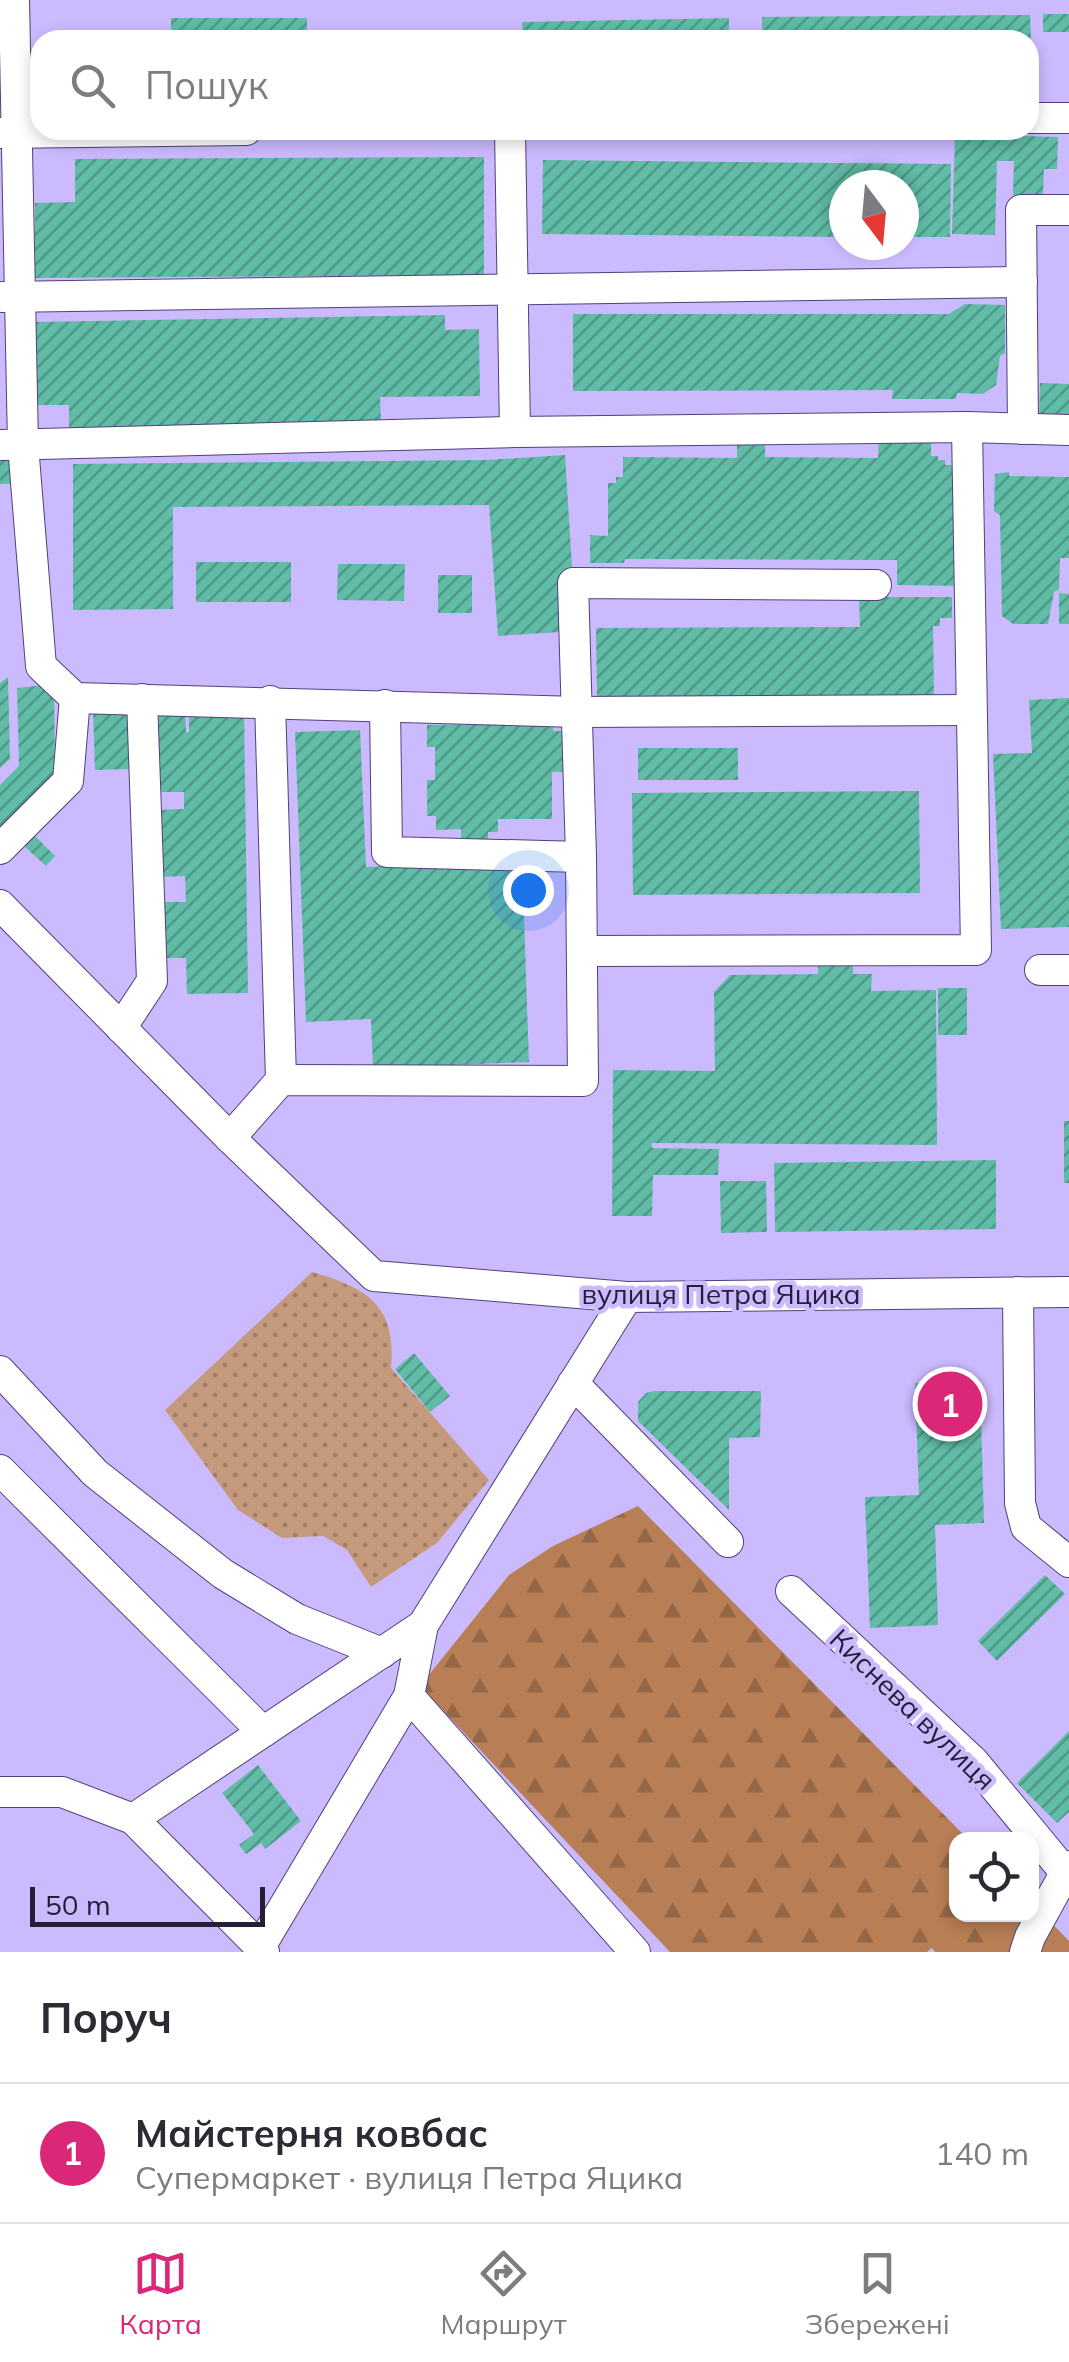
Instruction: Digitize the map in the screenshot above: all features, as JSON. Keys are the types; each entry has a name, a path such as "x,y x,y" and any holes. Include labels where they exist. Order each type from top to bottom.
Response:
{"street":[{"path":"14,0 8,133 11,445 41,666 75,698 578,712 970,710"},
{"path":"1039,118 1069,118"},
{"path":"510,140 515,432"},
{"path":"1022,429 1021,210 1069,210"},
{"path":"10,297 1022,282"},
{"path":"11,445 515,432 967,427 1069,430"},
{"path":"582,952 976,950 967,427"},
{"path":"281,1080 583,1081 573,583 876,585"},
{"path":"0,849 68,782 75,698"},
{"path":"120,1028 152,981 142,698"},
{"path":"0,904 230,1138 281,1080 270,701"},
{"path":"385,705 387,852 581,857"},
{"name":"вулиця Петра Яцика","path":"230,1138 374,1276 627,1296 1069,1292"},
{"path":"1018,1292 1020,1503 1026,1527 1069,1562"},
{"path":"0,1792 62,1792 133,1819 262,1949 409,1696 424,1626 627,1296"},
{"path":"0,1370 95,1472 223,1574 297,1619 382,1653"},
{"path":"574,1383 728,1542"},
{"path":"0,1470 263,1732"},
{"name":"Киснева вулиця","path":"791,1592 974,1762 1067,1871"},
{"path":"133,1819 424,1626"},
{"path":"409,1696 636,1952"},
{"path":"1025,1952 1067,1871"}],"shaded area":[{"path":"312,1272 348,1285 374,1302 389,1329 391,1368 489,1480 437,1543 371,1587 347,1550 323,1536 282,1538 238,1510 165,1410"}],"green space":[{"path":"638,1506 961,1832 949,1832 949,1922 1039,1922 1039,1910 1069,1941 1069,1952 935,1952 932,1948 927,1952 670,1952 420,1686 509,1575 553,1546"}],"building":[{"path":"1043,14 1069,14 1069,32 1043,32"},
{"path":"1030,15 1031,30 762,30 762,17"},
{"path":"171,18 307,18 307,30 171,30"},
{"path":"729,18 729,30 522,30 522,22"},
{"path":"1058,137 1057,169 1044,169 1043,196 1013,195 1014,161 997,161 995,235 952,234 955,140"},
{"path":"484,157 484,275 35,278 35,203 75,202 75,159"},
{"path":"543,160 951,164 950,237 919,237 919,170 829,170 829,237 542,234"},
{"path":"965,304 1005,305 1005,353 1000,356 996,385 983,394 957,393 956,399 892,399 893,390 573,391 573,314 949,314"},
{"path":"445,315 445,330 479,329 480,396 380,397 381,422 69,428 69,405 35,405 33,322"},
{"path":"1040,383 1069,384 1069,420 1039,420"},
{"path":"879,431 931,432 931,456 945,460 945,465 954,465 964,586 897,585 897,560 625,559 624,563 590,563 590,535 608,536 608,483 623,477 623,457 737,458 737,440 765,440 765,457 878,458"},
{"path":"0,448 10,448 10,484 0,484"},
{"path":"565,455 576,631 498,636 489,505 173,507 173,609 73,610 73,464 487,460"},
{"path":"1009,472 1009,476 1069,477 1069,558 1060,558 1059,589 1054,592 1048,624 1013,624 1002,616 995,474"},
{"path":"196,562 291,562 291,602 196,602"},
{"path":"338,564 405,564 404,601 337,600"},
{"path":"438,575 472,575 472,613 438,613"},
{"path":"1059,593 1069,594 1069,624 1059,624"},
{"path":"859,597 952,597 952,618 940,618 940,626 933,626 934,698 597,700 596,628 860,627"},
{"path":"8,677 10,759 0,768 0,683"},
{"path":"54,684 55,781 0,834 0,785 19,766 17,688"},
{"path":"1069,698 1069,927 1001,929 993,754 1032,753 1029,700"},
{"path":"131,710 132,769 95,770 93,711"},
{"path":"185,710 186,732 189,711 244,711 248,993 187,994 186,958 158,958 157,902 186,902 185,876 158,877 157,810 184,809 184,792 157,792 159,711"},
{"path":"553,724 553,731 563,731 563,772 552,772 552,819 498,819 498,832 488,832 488,845 461,846 461,829 436,830 436,816 427,816 427,780 435,780 435,747 427,747 427,725"},
{"path":"360,730 366,867 522,861 529,1062 373,1068 371,1019 306,1022 295,732"},
{"path":"638,748 738,748 738,780 638,780"},
{"path":"919,791 920,893 633,895 632,793"},
{"path":"34,835 55,856 46,866 24,846"},
{"path":"818,961 853,962 853,974 872,974 871,991 936,990 937,1145 652,1143 652,1148 719,1149 718,1175 653,1175 652,1216 612,1216 613,1070 715,1071 714,992 730,975 818,974"},
{"path":"938,988 967,988 967,1035 938,1035"},
{"path":"1064,1121 1069,1121 1069,1183 1064,1183"},
{"path":"996,1160 996,1229 775,1232 774,1163"},
{"path":"720,1181 766,1181 767,1232 721,1233"},
{"path":"414,1353 450,1396 430,1412 395,1369"},
{"path":"980,1381 984,1523 935,1525 938,1625 870,1628 865,1497 919,1495 915,1383"},
{"path":"654,1391 761,1391 760,1437 729,1438 729,1510 638,1421 638,1402"},
{"path":"1045,1575 1065,1594 997,1661 978,1641"},
{"path":"1069,1731 1069,1812 1057,1823 1017,1783"},
{"path":"258,1765 301,1821 265,1849 261,1843 246,1854 239,1845 254,1834 222,1793"}],"place":[{"name":"Майстерня ковбас","path":"950,1404"}]}
